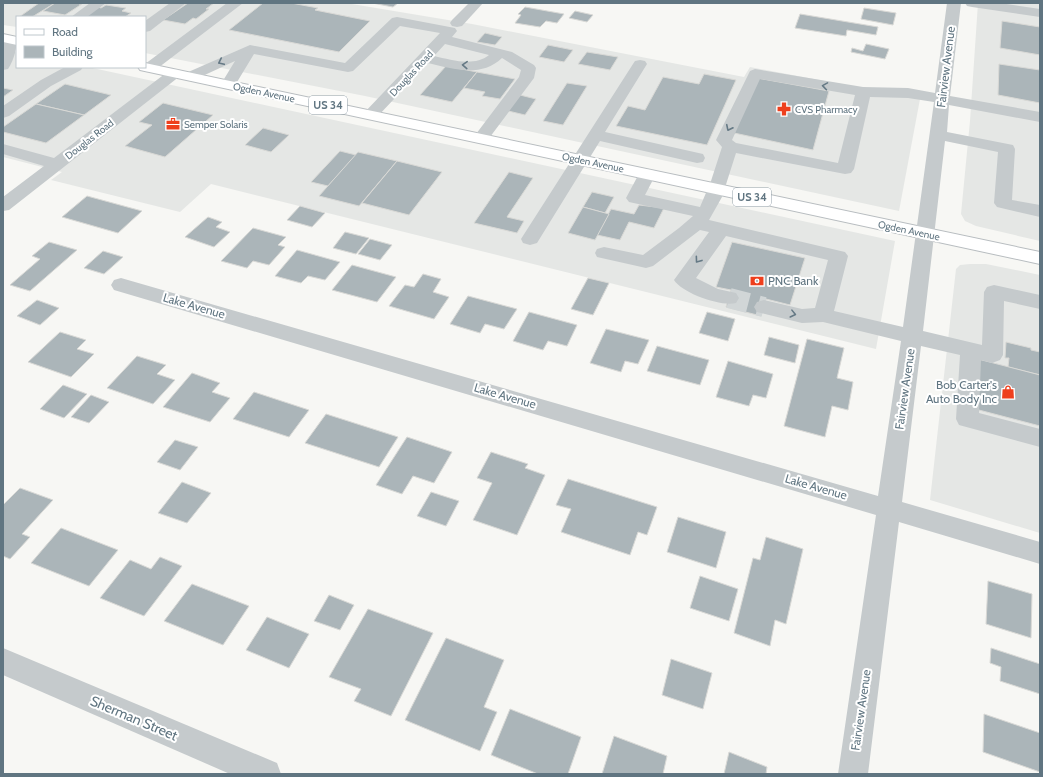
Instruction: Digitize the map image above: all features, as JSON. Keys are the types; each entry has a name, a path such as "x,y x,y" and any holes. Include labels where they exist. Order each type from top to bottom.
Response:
{"main road":[{"name":"Ogden Avenue","path":"147,67 1040,258"}],"street":[{"path":"80,16 99,3"},
{"path":"147,67 236,3"},
{"name":"Douglas Road","path":"371,114 476,3"},
{"name":"Fairview Avenue","path":"853,774 926,234 954,3"},
{"path":"972,3 1040,13"},
{"path":"146,27 174,4"},
{"path":"191,76 250,49 348,68 397,21 450,31 500,53 529,68 526,78 481,138"},
{"path":"3,66 11,40"},
{"path":"229,84 250,49"},
{"path":"425,58 455,65 475,66 485,64 500,53"},
{"path":"530,239 640,64"},
{"path":"3,71 16,67"},
{"path":"3,113 46,84 74,68"},
{"name":"Douglas Road","path":"3,206 175,73"},
{"path":"863,92 845,169 730,147 724,140 755,74 863,92 908,93 1040,117"},
{"path":"595,135 697,158"},
{"path":"938,135 1007,148 1003,203 1040,211"},
{"path":"604,253 646,262 700,218 716,189 730,147"},
{"path":"3,149 56,164"},
{"path":"647,174 635,198 700,218 721,229 838,256 823,315"},
{"path":"721,229 684,280 712,294 729,298"},
{"name":"Lake Avenue","path":"121,285 1040,553"},
{"path":"764,307 802,316 823,315 992,355 994,292 1040,302"},
{"path":"971,350 967,419 1040,438"},
{"name":"Sherman Street","path":"3,661 266,774"}],"shaded area":[{"path":"3,3 346,3 472,24 744,77 750,67 920,99 899,211 365,96 146,53 146,16 16,16 16,27 3,25"},
{"path":"978,3 1040,3 1040,241 976,226 965,221 961,214 970,121"},
{"path":"3,49 16,52 16,68 93,68 895,241 876,349 211,184 180,212 51,180 62,172 3,157"},
{"path":"986,264 1040,275 1040,533 930,500 956,269 960,265"}],"building":[{"path":"39,3 55,3 34,16 20,16"},
{"path":"55,3 82,4 65,15 43,11"},
{"path":"188,3 214,3 196,19 193,18 185,24 163,20"},
{"path":"263,3 291,3 318,8 315,10 370,21 339,52 229,30"},
{"path":"372,3 398,3 393,7"},
{"path":"106,5 126,8 122,11 131,13 126,16 85,16 98,7 101,8"},
{"path":"525,7 564,14 557,23 546,21 540,27 515,23 521,15 518,14"},
{"path":"864,8 896,13 893,25 861,19"},
{"path":"575,11 593,15 587,22 569,18"},
{"path":"800,14 878,27 876,35 847,30 846,36 795,28"},
{"path":"1002,21 1040,27 1040,55 1000,48"},
{"path":"485,33 502,37 495,45 477,42"},
{"path":"866,44 889,49 885,59 851,52 852,48 863,51"},
{"path":"548,45 573,50 564,62 539,57"},
{"path":"587,52 618,57 610,70 578,64"},
{"path":"999,64 1040,70 1040,103 998,95"},
{"path":"446,66 477,72 452,102 420,95"},
{"path":"477,72 515,79 500,99 482,96 485,92 464,88"},
{"path":"704,74 736,80 707,145 616,126 628,106 645,110 663,77 699,84"},
{"name":"CVS Pharmacy","path":"757,78 829,91 813,150 734,133"},
{"path":"567,83 587,86 563,125 543,121"},
{"path":"65,84 111,95 84,115 36,104"},
{"path":"3,88 13,90 3,97"},
{"path":"516,94 536,99 525,115 504,110"},
{"path":"163,103 213,115 165,157 125,146 152,125 139,122"},
{"path":"36,104 84,115 46,143 3,132 3,127"},
{"path":"263,128 289,135 271,152 245,145"},
{"path":"340,151 356,155 328,186 311,182"},
{"path":"358,152 397,161 359,206 319,196"},
{"path":"397,161 442,172 409,215 362,203"},
{"path":"509,172 533,178 507,217 524,221 517,233 474,223"},
{"path":"592,192 614,197 605,213 583,207"},
{"path":"87,196 142,211 118,233 62,217"},
{"path":"639,205 664,208 654,228 629,222 620,240 597,235 611,209 634,214"},
{"path":"300,206 325,213 312,227 287,220"},
{"path":"583,207 609,214 595,240 568,233"},
{"path":"208,217 222,222 216,227 230,232 214,247 185,237"},
{"path":"253,228 286,237 278,245 285,247 269,265 253,261 247,268 221,261"},
{"path":"345,232 369,238 356,254 333,248"},
{"path":"370,239 392,245 380,260 358,254"},
{"path":"49,242 77,250 30,291 10,285 40,259 32,256"},
{"name":"PNC Bank","path":"732,242 805,258 790,305 766,299 761,316 726,307 731,290 716,287"},
{"path":"297,250 340,262 325,280 308,276 301,283 275,276"},
{"path":"103,251 123,257 104,274 84,268"},
{"path":"352,265 396,277 377,302 332,290"},
{"path":"423,274 441,279 433,292 449,297 434,319 389,306 405,285 414,287"},
{"path":"588,278 609,283 593,315 571,309"},
{"path":"468,296 517,309 504,329 485,324 480,333 450,324"},
{"path":"37,300 59,308 40,325 17,316"},
{"path":"529,312 577,325 567,346 548,341 543,350 513,341"},
{"path":"707,312 735,319 728,341 699,333"},
{"path":"606,329 649,340 638,364 625,361 621,372 590,363"},
{"path":"60,332 86,340 77,349 94,354 71,377 28,362"},
{"path":"769,337 799,345 795,363 764,355"},
{"path":"807,339 844,348 837,378 853,382 848,410 832,406 825,437 784,426"},
{"path":"1006,342 1031,348 1031,350 1040,352 1040,375 1008,367 1009,358 1005,358"},
{"path":"657,346 709,360 700,385 647,371"},
{"path":"137,356 166,365 157,374 175,380 153,404 107,388"},
{"name":"Bob Carter's Auto Body Inc","path":"978,359 1040,375 1040,426 975,409"},
{"path":"728,361 773,374 766,398 753,395 749,406 716,397"},
{"path":"192,373 220,383 212,392 230,398 210,422 163,407"},
{"path":"63,385 87,394 64,418 40,409"},
{"path":"254,392 309,410 289,437 233,419"},
{"path":"91,395 109,402 89,423 71,417"},
{"path":"326,414 398,437 379,467 305,443"},
{"path":"407,437 452,452 434,483 413,476 402,494 376,485"},
{"path":"175,440 198,447 180,470 157,462"},
{"path":"491,452 528,464 525,468 545,475 517,535 473,520 492,483 477,478"},
{"path":"568,479 657,507 647,535 638,532 630,555 561,532 571,509 556,505"},
{"path":"182,482 211,493 187,523 158,513"},
{"path":"20,488 53,500 22,534 30,537 10,559 3,556 3,505"},
{"path":"431,492 459,501 446,526 417,516"},
{"path":"678,517 726,532 716,568 667,552"},
{"path":"61,528 118,550 89,586 31,563"},
{"path":"766,537 803,549 786,624 775,620 770,646 734,633 753,558 760,560"},
{"path":"160,557 182,566 144,616 100,598 130,560 151,569"},
{"path":"700,576 738,589 729,621 690,608"},
{"path":"988,581 1032,594 1031,638 986,624"},
{"path":"192,584 249,606 223,645 164,621"},
{"path":"329,595 354,605 340,630 314,621"},
{"path":"368,609 433,633 391,716 354,701 361,689 329,677"},
{"path":"267,617 309,634 289,668 246,650"},
{"path":"446,638 504,660 484,707 497,712 480,751 405,720"},
{"path":"991,648 1040,664 1040,694 1000,681 1001,667 990,663"},
{"path":"671,659 712,673 703,709 662,695"},
{"path":"510,709 581,737 568,774 538,774 491,755"},
{"path":"984,714 1040,733 1040,772 983,752"},
{"path":"614,736 667,756 663,774 602,774"},
{"path":"729,752 767,767 766,774 724,774"}],"tunnel":[{"path":"729,298 764,307"}],"place":[{"name":"CVS Pharmacy","path":"784,109"},
{"name":"Semper Solaris","path":"173,124"},
{"name":"PNC Bank","path":"757,281"},
{"name":"Bob Carter's Auto Body Inc","path":"1008,392"}]}
